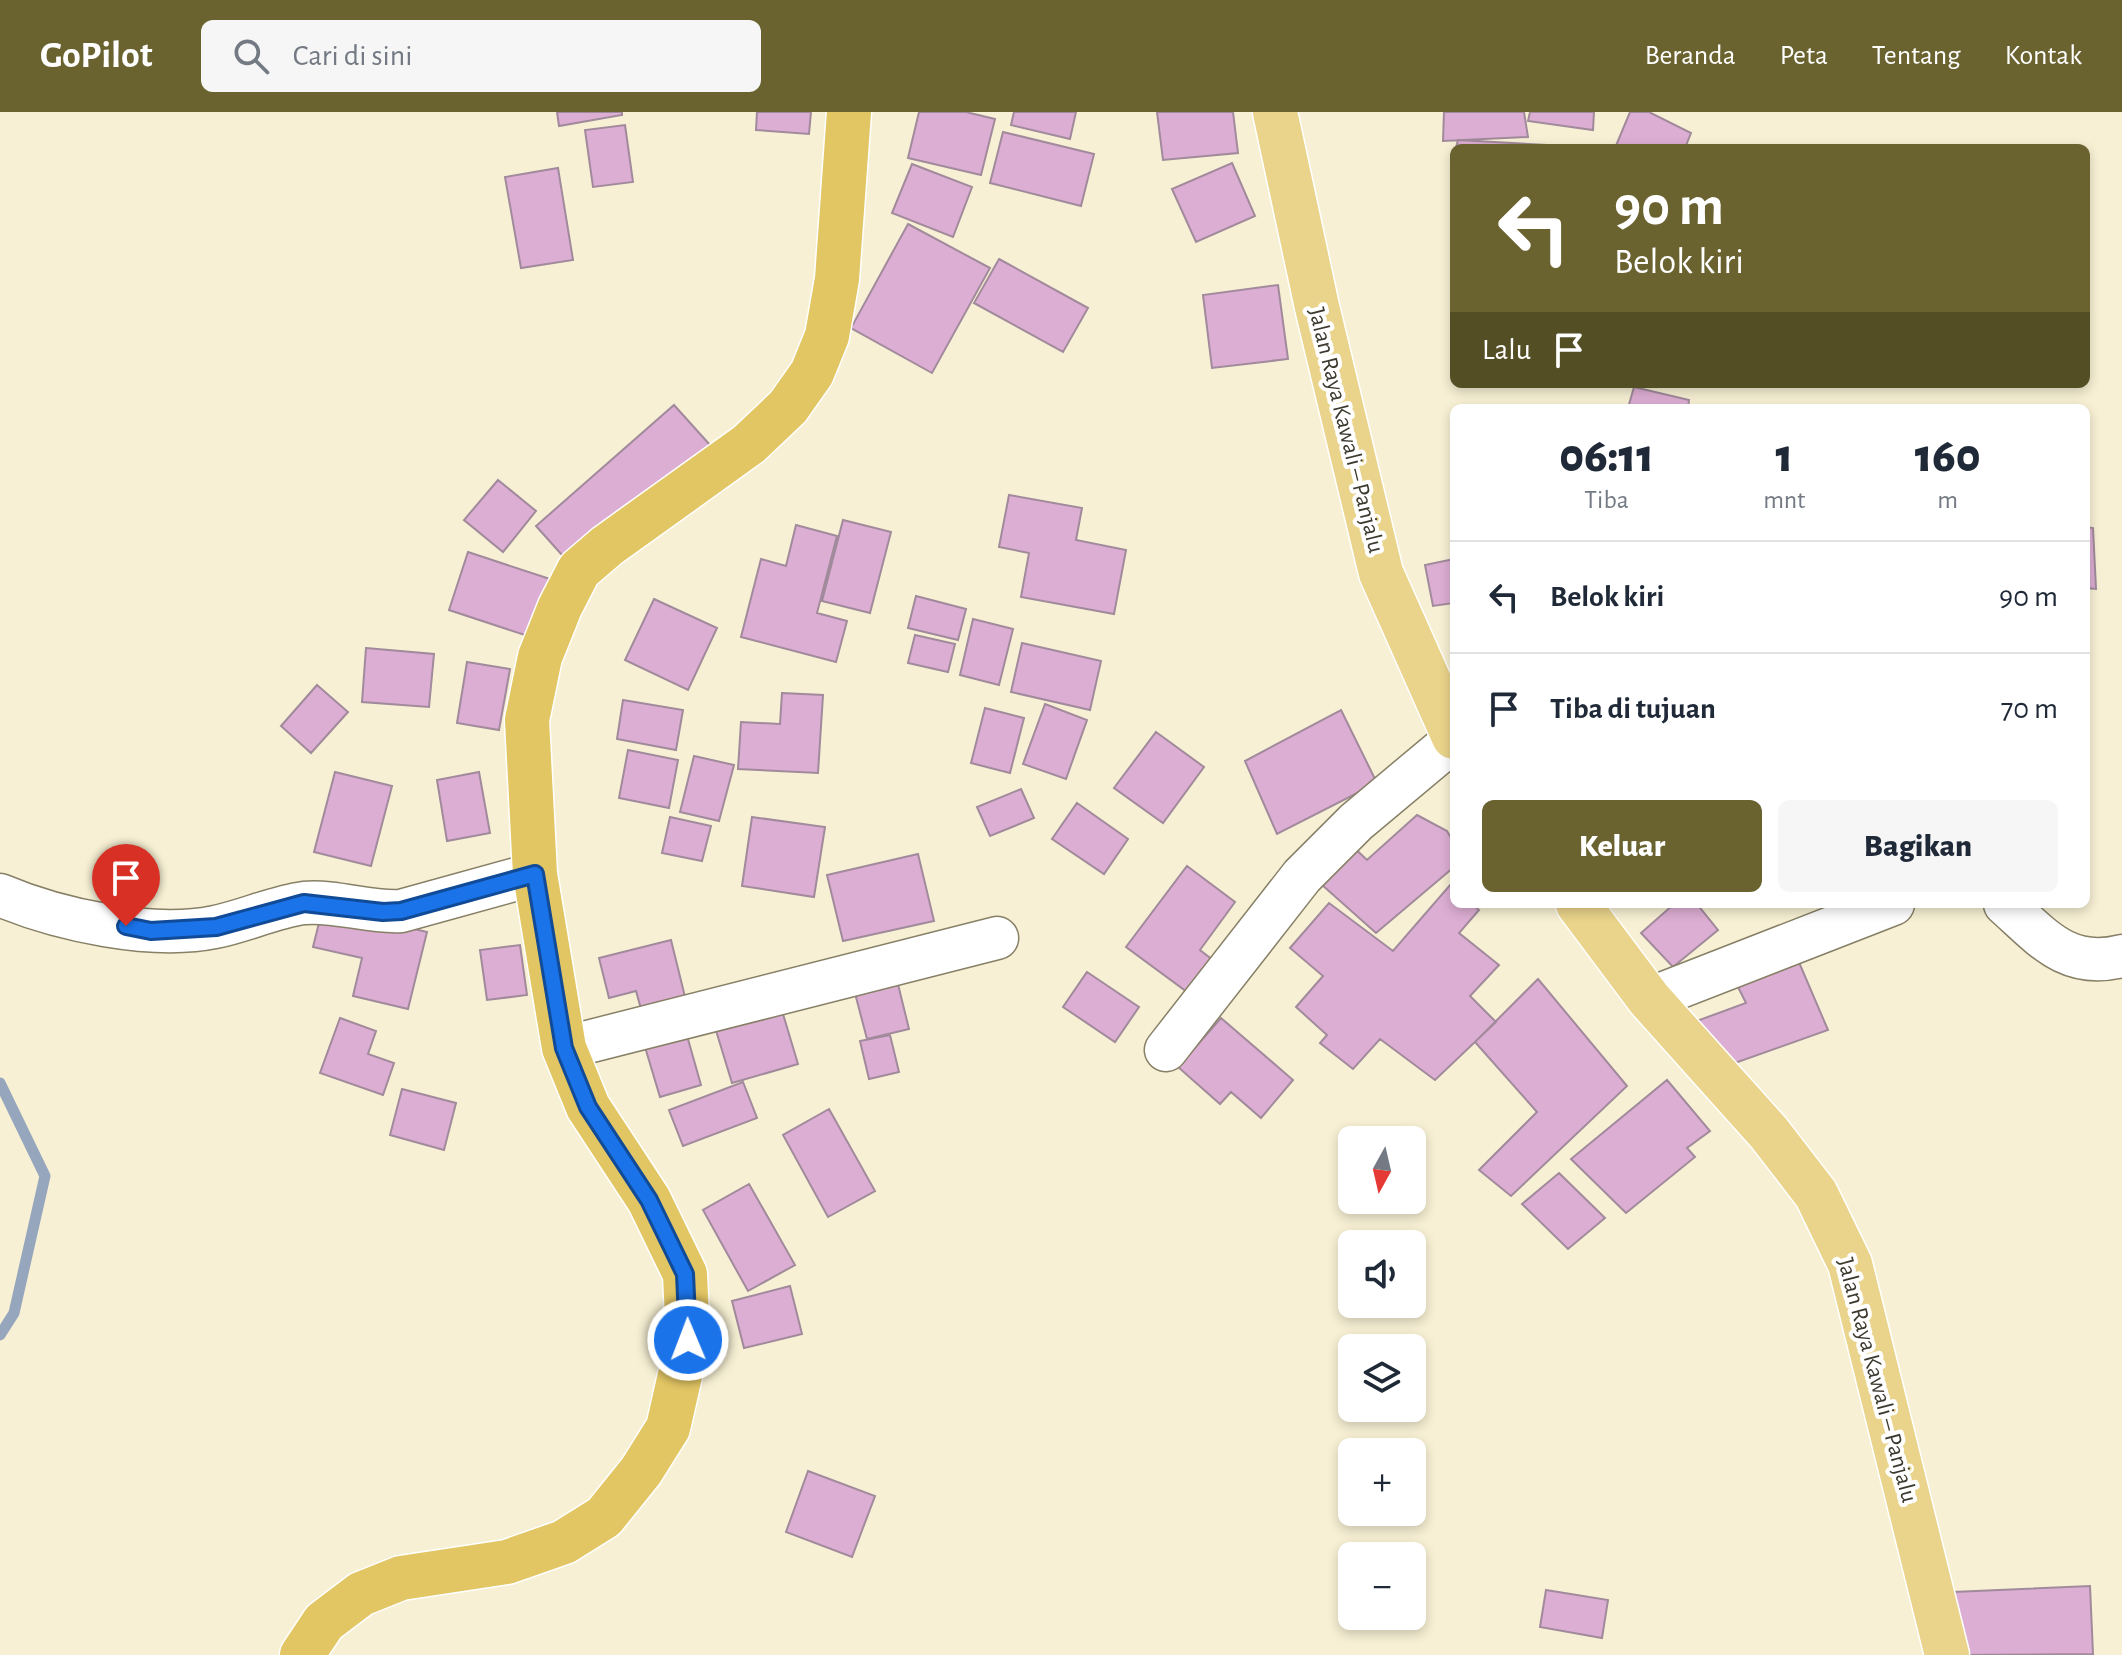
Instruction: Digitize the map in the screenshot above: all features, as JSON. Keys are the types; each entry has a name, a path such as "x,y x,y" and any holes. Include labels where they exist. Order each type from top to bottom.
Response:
{"highway":[{"path":"302,1655 324,1622 361,1594 401,1578 507,1562 564,1542 604,1517 641,1471 668,1428 688,1340 685,1274 649,1200 588,1107 564,1048 535,874 527,720 540,657 579,570 749,444 788,407 812,373 827,336 837,279 849,112"}],"main road":[{"name":"Jalan Raya Kawali – Panjalu","path":"1275,112 1317,307 1381,573 1450,729"},
{"name":"Jalan Raya Kawali – Panjalu","path":"1581,908 1649,999 1769,1133 1816,1194 1850,1264 1947,1655"}],"street":[{"path":"1166,1050 1302,876 1356,822 1450,741"},
{"path":"0,895 74,918 151,931 187,931 216,927 304,903 383,912 401,911 535,874"},
{"path":"1649,999 1883,908"},
{"path":"2009,908 2050,945 2070,956 2092,961 2122,956"},
{"path":"564,1048 997,938"}],"building":[{"path":"557,112 622,112 622,115 559,126"},
{"path":"757,112 811,112 809,134 756,130"},
{"path":"919,112 966,112 995,119 981,175 908,158"},
{"path":"1014,112 1076,112 1070,139 1011,125"},
{"path":"1157,112 1233,112 1238,153 1163,160"},
{"path":"1444,112 1524,112 1528,137 1443,141"},
{"path":"1530,112 1594,112 1593,130 1528,121"},
{"path":"1630,112 1649,112 1691,133 1687,144 1617,144"},
{"path":"625,125 633,182 593,187 585,130"},
{"path":"1003,132 1094,154 1081,206 990,183"},
{"path":"1458,140 1528,144 1457,144"},
{"path":"1232,163 1255,216 1196,242 1172,189"},
{"path":"912,164 972,187 953,237 892,213"},
{"path":"558,168 573,260 521,268 505,177"},
{"path":"908,224 990,268 932,373 851,328"},
{"path":"999,259 1088,308 1063,352 974,303"},
{"path":"1278,285 1288,359 1212,368 1203,295"},
{"path":"1634,388 1689,400 1688,404 1629,404"},
{"path":"674,405 710,445 571,565 536,526"},
{"path":"498,480 536,511 503,552 464,520"},
{"path":"1009,495 1082,508 1076,540 1126,550 1114,614 1021,597 1029,553 999,547"},
{"path":"843,520 891,532 870,613 822,601"},
{"path":"796,525 837,536 817,613 847,621 836,662 741,637 761,559 786,566"},
{"path":"2090,528 2093,528 2096,589 2090,588"},
{"path":"468,552 559,582 540,640 449,610"},
{"path":"1450,560 1450,604 1433,606 1425,565"},
{"path":"916,596 966,609 958,640 908,628"},
{"path":"654,599 717,628 688,690 625,660"},
{"path":"973,619 1013,629 999,685 960,675"},
{"path":"915,635 955,644 948,672 908,663"},
{"path":"1022,643 1101,661 1090,710 1011,692"},
{"path":"366,648 434,654 429,707 362,702"},
{"path":"467,662 510,669 499,730 457,723"},
{"path":"317,685 348,712 311,753 281,726"},
{"path":"782,693 823,695 818,773 738,769 741,722 780,724"},
{"path":"623,700 683,710 676,750 617,739"},
{"path":"1045,704 1087,720 1066,779 1023,764"},
{"path":"985,708 1024,718 1010,773 971,763"},
{"path":"1341,710 1377,783 1277,834 1245,761"},
{"path":"1156,732 1204,767 1163,823 1114,788"},
{"path":"628,750 678,760 669,808 619,798"},
{"path":"694,756 734,765 719,821 680,812"},
{"path":"335,772 392,786 371,866 314,852"},
{"path":"479,772 490,833 447,841 437,780"},
{"path":"1021,789 1034,818 990,836 977,807"},
{"path":"1077,803 1128,839 1104,874 1052,839"},
{"path":"1417,815 1447,831 1450,836 1450,870 1376,933 1312,876 1348,842 1367,860"},
{"path":"670,817 711,826 702,861 662,853"},
{"path":"752,817 825,827 814,897 742,886"},
{"path":"918,854 934,921 843,941 827,875"},
{"path":"1187,866 1235,902 1200,950 1223,968 1198,1000 1126,947"},
{"path":"1450,885 1450,908 1479,910 1459,933 1499,965 1470,996 1496,1022 1435,1080 1380,1039 1353,1069 1320,1043 1327,1035 1296,1007 1323,976 1290,948 1329,903 1393,951"},
{"path":"323,907 427,932 408,1009 353,996 362,958 313,947"},
{"path":"1669,908 1700,908 1718,930 1673,967 1641,933"},
{"path":"671,940 687,1005 643,1016 636,991 609,998 599,958"},
{"path":"520,945 527,995 487,1000 480,950"},
{"path":"1798,960 1828,1030 1718,1069 1694,1022 1746,1003 1735,981"},
{"path":"894,968 909,1029 867,1039 851,978"},
{"path":"1087,972 1139,1007 1115,1042 1063,1007"},
{"path":"1538,979 1627,1086 1511,1196 1479,1170 1537,1112 1475,1042"},
{"path":"780,1004 798,1064 732,1083 714,1024"},
{"path":"340,1018 376,1031 368,1054 394,1063 383,1095 320,1073"},
{"path":"1221,1018 1293,1080 1261,1118 1231,1092 1220,1104 1178,1067"},
{"path":"684,1025 701,1085 660,1097 642,1037"},
{"path":"890,1035 899,1072 869,1079 860,1041"},
{"path":"1667,1080 1710,1131 1687,1148 1695,1157 1626,1213 1571,1159"},
{"path":"743,1082 757,1118 683,1146 669,1110"},
{"path":"402,1089 456,1103 444,1150 390,1135"},
{"path":"829,1109 875,1191 828,1217 783,1135"},
{"path":"1559,1173 1605,1218 1568,1249 1522,1204"},
{"path":"749,1184 795,1265 748,1291 703,1210"},
{"path":"790,1286 802,1334 744,1348 732,1301"},
{"path":"808,1471 875,1496 852,1557 786,1532"},
{"path":"2090,1586 2093,1654 1958,1655 1953,1592"},
{"path":"1546,1590 1608,1600 1602,1638 1540,1627"}],"waterway":[{"path":"0,1083 45,1176 14,1313 0,1335"}],"route":[{"path":"126,926 151,931 187,931 216,927 304,903 383,912 401,911 535,874 564,1048 588,1107 649,1200 685,1274 689,1308 688,1340"}]}
